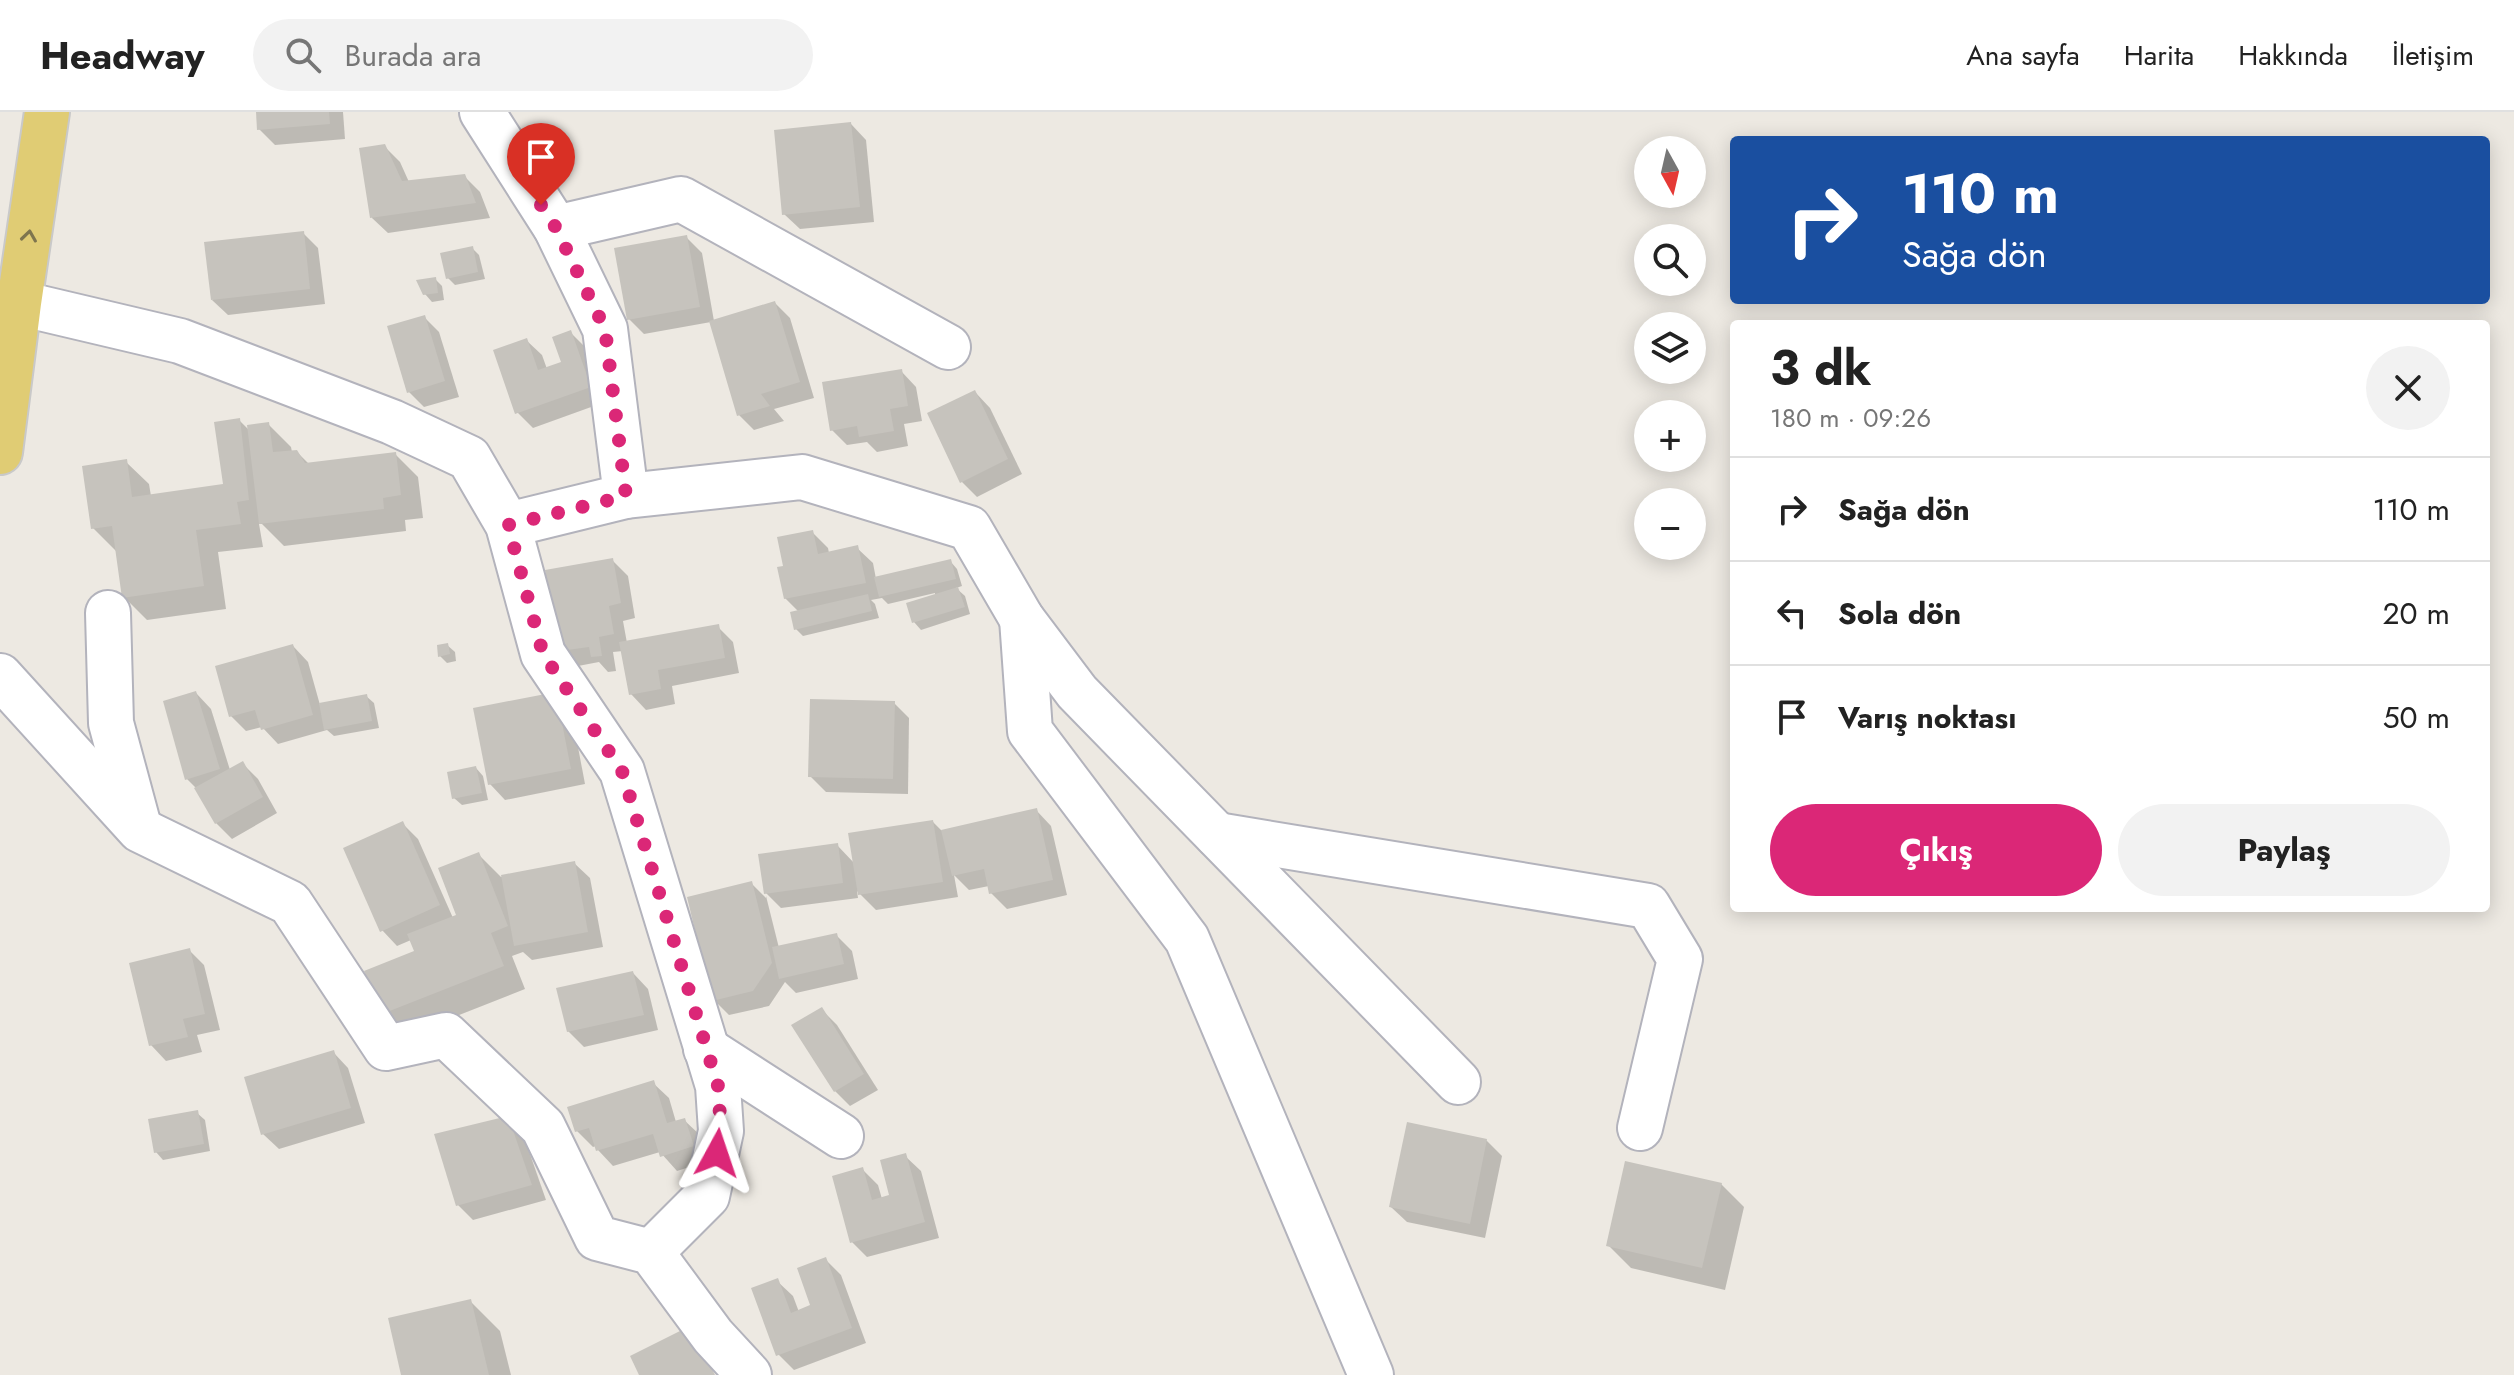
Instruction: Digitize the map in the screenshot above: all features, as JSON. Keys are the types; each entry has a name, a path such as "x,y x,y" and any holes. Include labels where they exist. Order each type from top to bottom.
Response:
{"main road":[{"path":"0,452 47,112"}],"street":[{"path":"482,112 556,228 605,329 626,496"},
{"path":"556,228 681,199 948,347"},
{"path":"19,303 180,341 405,428 469,458 508,525 543,654 622,771 718,1086 721,1131 707,1196 651,1252"},
{"path":"508,525 626,496 802,477 969,528 1022,619 1077,692 1458,1082"},
{"path":"108,613 111,723 140,830"},
{"path":"1022,619 1030,731 1187,939 1371,1375"},
{"path":"0,676 140,830 290,903 386,1048 446,1035 543,1127 597,1238 651,1252 713,1336 749,1375"},
{"path":"1217,835 1648,906 1680,959 1640,1128"},
{"path":"706,1049 841,1136"}],"building":[{"path":"256,112 329,112 330,124 257,130"},
{"path":"851,122 860,207 782,215 774,130"},
{"path":"385,144 402,181 465,174 476,203 370,218 359,148"},
{"path":"304,231 310,289 211,300 204,242"},
{"path":"687,235 700,307 627,320 614,248"},
{"path":"473,246 478,272 446,279 440,253"},
{"path":"436,277 438,293 423,295 416,280"},
{"path":"775,301 800,382 761,394 770,406 737,416 709,321"},
{"path":"425,315 445,381 407,393 387,326"},
{"path":"571,330 591,387 515,414 493,350 527,338 538,370 561,362 552,337"},
{"path":"902,369 908,406 890,409 894,431 859,437 857,426 830,431 822,382"},
{"path":"975,390 1008,459 960,483 927,413"},
{"path":"240,418 249,500 237,502 241,524 196,530 204,586 122,598 112,526 91,529 82,466 127,459 132,497 223,484 214,422"},
{"path":"269,422 273,452 297,450 305,463 396,452 401,495 383,498 384,509 259,524 247,425"},
{"path":"813,530 818,554 858,545 866,583 784,599 777,567 783,566 777,537"},
{"path":"613,558 621,603 609,606 614,634 599,637 602,656 591,657 589,647 560,651 545,570"},
{"path":"951,559 956,579 879,597 874,577"},
{"path":"958,587 965,607 912,623 906,603"},
{"path":"868,594 872,611 794,630 790,612"},
{"path":"719,624 725,658 658,670 661,689 629,695 619,642"},
{"path":"448,643 450,654 438,657 437,645"},
{"path":"293,644 313,715 261,730 255,710 229,717 215,666"},
{"path":"196,691 220,769 185,780 163,701"},
{"path":"556,692 571,769 488,785 473,708"},
{"path":"367,694 372,721 324,730 319,703"},
{"path":"810,699 895,701 893,779 808,777"},
{"path":"243,761 263,797 215,824 194,788"},
{"path":"476,766 482,793 452,799 447,772"},
{"path":"1037,808 1053,880 989,894 984,869 952,876 941,830"},
{"path":"933,820 943,882 858,895 848,833"},
{"path":"403,821 440,905 380,932 343,848"},
{"path":"838,843 843,883 764,894 758,854"},
{"path":"479,852 508,926 491,933 504,966 382,1014 364,971 414,951 407,934 456,915 438,868"},
{"path":"575,861 588,932 514,946 501,875"},
{"path":"752,881 772,963 753,991 712,1001 687,897"},
{"path":"837,933 844,964 779,979 772,947"},
{"path":"190,948 205,1014 183,1019 188,1037 149,1046 129,963"},
{"path":"633,971 644,1015 567,1032 556,988"},
{"path":"822,1007 864,1074 834,1092 791,1025"},
{"path":"334,1050 351,1108 261,1135 244,1077"},
{"path":"654,1080 667,1123 685,1118 694,1146 660,1157 653,1134 596,1151 589,1128 575,1132 567,1107"},
{"path":"198,1110 204,1144 154,1153 148,1119"},
{"path":"508,1116 532,1185 456,1206 434,1134"},
{"path":"1407,1122 1487,1139 1470,1224 1389,1207"},
{"path":"906,1153 925,1222 850,1243 832,1176 863,1167 872,1200 889,1195 880,1160"},
{"path":"1625,1161 1722,1183 1702,1268 1606,1246"},
{"path":"826,1257 852,1328 776,1356 751,1288 778,1278 791,1313 810,1305 797,1268"},
{"path":"471,1299 489,1375 401,1375 388,1318"},
{"path":"690,1326 715,1375 639,1375 630,1356"}],"route":[{"path":"541,205 556,228 605,329 626,496 508,525 543,654 622,771 718,1086 721,1131 717,1153"}]}
